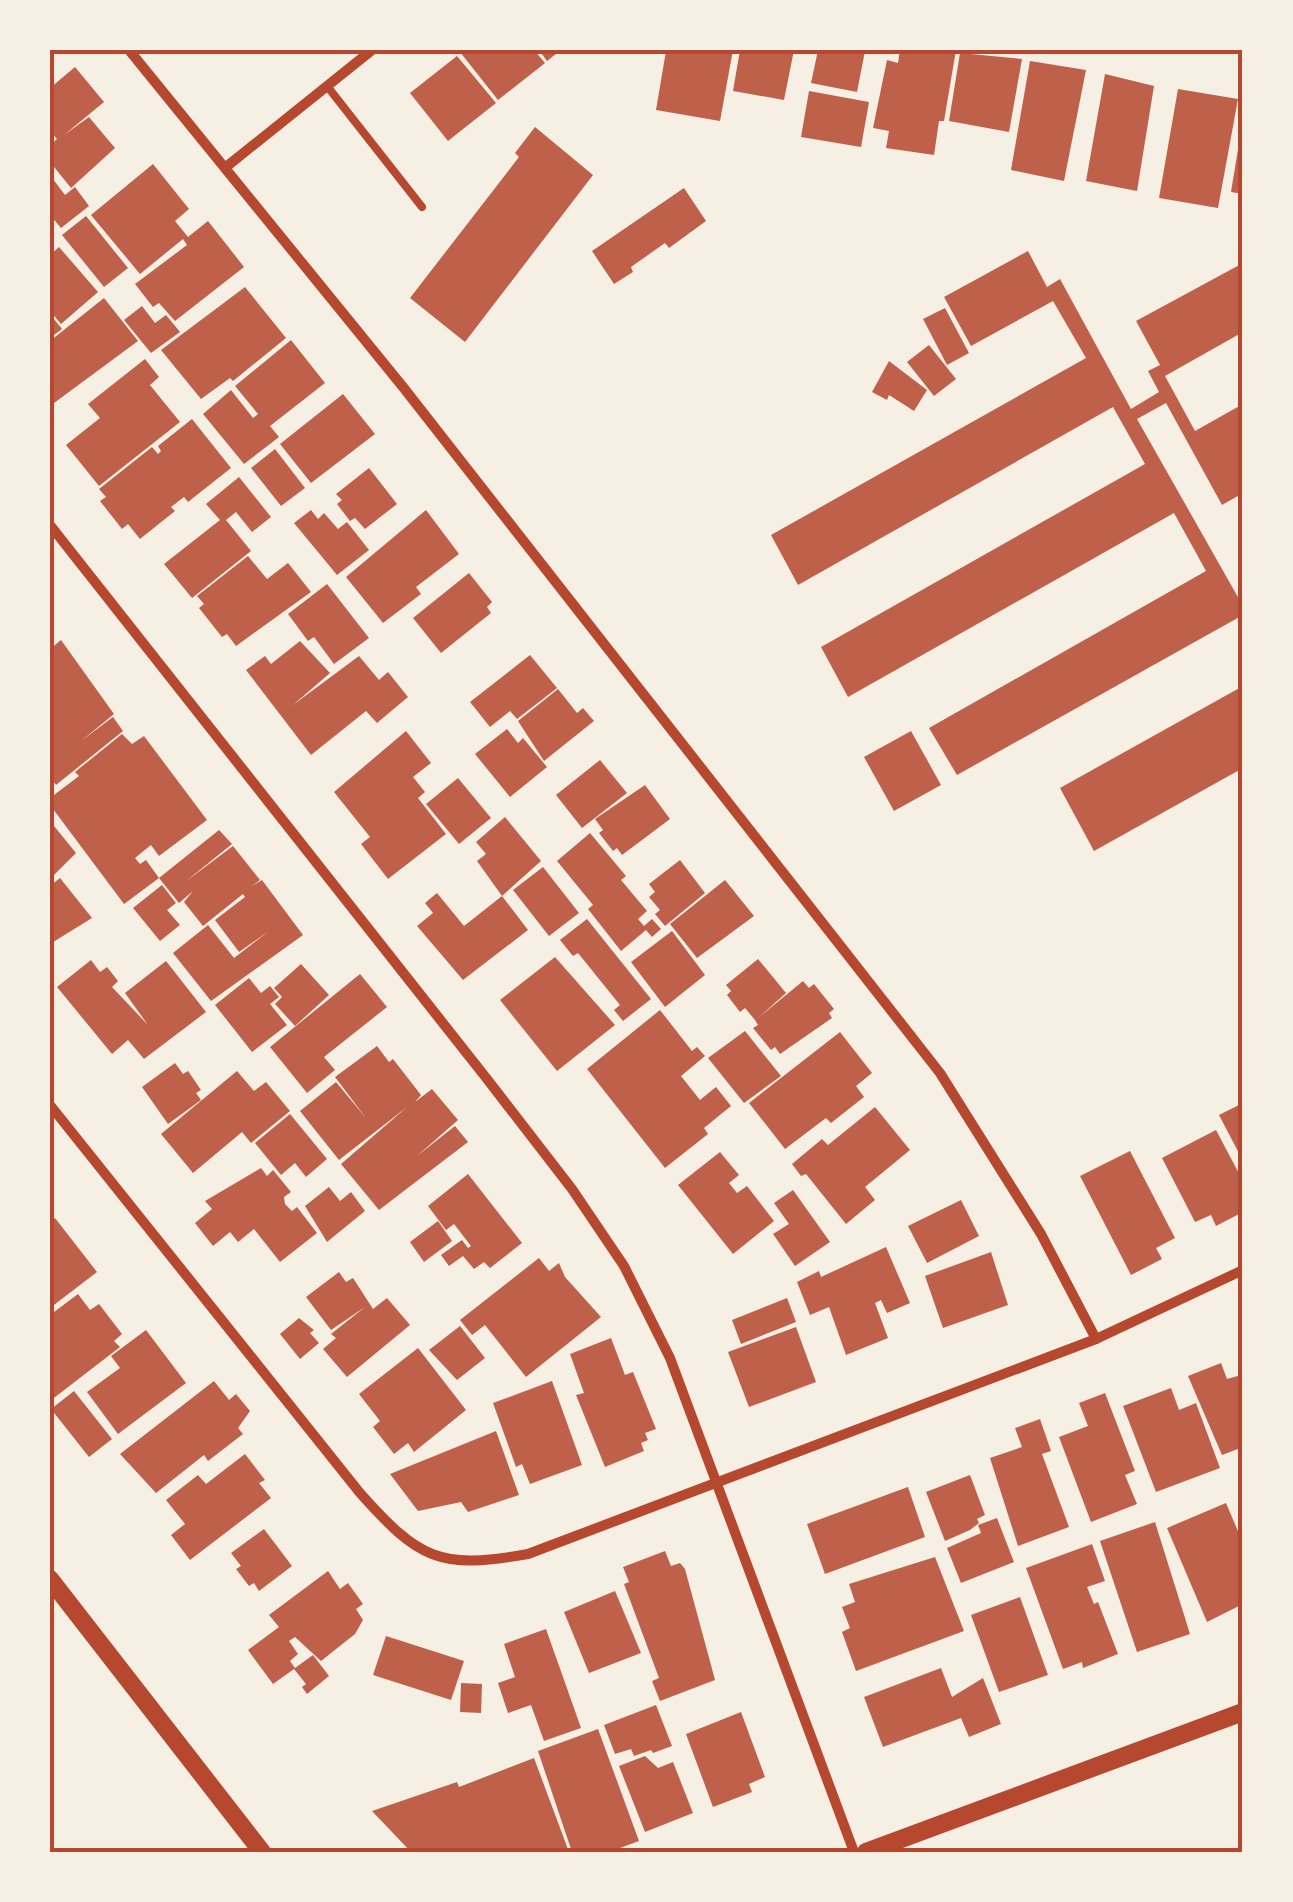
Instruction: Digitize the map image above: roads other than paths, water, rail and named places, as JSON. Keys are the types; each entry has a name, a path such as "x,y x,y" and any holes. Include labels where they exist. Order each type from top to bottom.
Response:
{"street":[{"path":"129,50 226,166 940,1073 1042,1234 1096,1339"},
{"path":"226,166 372,50"},
{"path":"50,525 572,1189 624,1266 670,1358 854,1852"},
{"path":"50,1105 402,1540 439,1558 484,1562 513,1557 719,1484 1096,1339 1243,1270"},
{"path":"50,1579 262,1851"},
{"path":"866,1852 1243,1712"}],"lane":[{"path":"327,86 422,208"}]}
